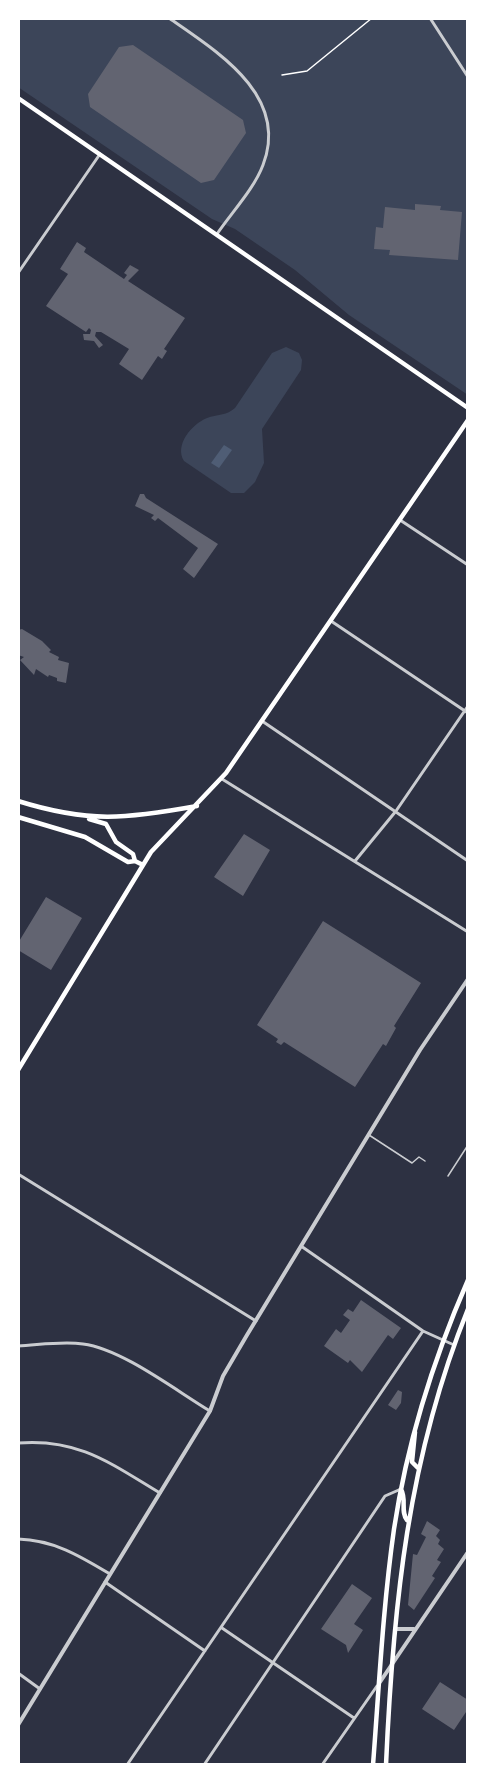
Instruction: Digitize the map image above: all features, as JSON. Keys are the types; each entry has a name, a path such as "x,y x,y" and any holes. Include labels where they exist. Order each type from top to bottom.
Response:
{"main road":[{"path":"18,98 468,408"},
{"path":"18,1070 143,865 158,845 222,778 468,420"},
{"path":"18,801 106,824 116,842 133,854 135,861"},
{"path":"83,818 115,818 197,806"},
{"path":"18,817 85,837 128,862 135,861 143,865"},
{"path":"373,1765 390,1558 401,1489 415,1430 443,1340 468,1281"},
{"path":"386,1765 393,1662 407,1520 438,1388 468,1309"},
{"path":"415,1430 416,1445 412,1462 418,1468"},
{"path":"401,1489 405,1500 403,1513 407,1520"}],"street":[{"path":"169,18 236,68 258,97 266,115 268,135 264,164 216,236"},
{"path":"430,18 468,77"},
{"path":"18,273 100,154"},
{"path":"400,520 468,565"},
{"path":"331,621 466,712"},
{"path":"355,861 396,811 468,706"},
{"path":"262,721 468,861"},
{"path":"222,778 468,932"},
{"path":"18,1725 210,1411 223,1376 301,1246 429,1035 468,979"},
{"path":"18,1174 256,1321"},
{"path":"301,1246 423,1331 453,1345"},
{"path":"127,1765 423,1331"},
{"path":"18,1347 70,1343 98,1347 116,1354 210,1411"},
{"path":"18,1443 55,1442 88,1451 160,1493"},
{"path":"204,1765 385,1496 401,1489"},
{"path":"18,1539 43,1541 61,1547 110,1574"},
{"path":"322,1765 468,1552"},
{"path":"105,1582 205,1651"},
{"path":"222,1628 354,1718"},
{"path":"396,1629 415,1629"},
{"path":"18,1673 40,1689"}],"lane":[{"path":"368,1135 412,1163 419,1157 425,1161"},
{"path":"448,1176 468,1145"}],"path":[{"path":"282,75 307,71 372,18"}],"shaded area":[{"path":"18,18 468,18 468,395 349,315 295,270 235,229 212,219 18,87"},
{"path":"286,347 299,353 302,360 301,370 262,429 264,463 255,482 244,493 231,493 184,461 181,448 183,442 190,430 201,421 235,408 272,353"},
{"path":"224,445 232,450 219,468 211,463"}],"building":[{"path":"133,45 243,120 246,133 214,180 201,183 90,107 88,94 119,47"},
{"path":"415,204 441,206 440,210 462,212 458,260 389,255 390,250 374,249 376,227 383,228 385,207 415,210"},
{"path":"77,242 86,248 84,252 124,279 127,275 124,273 130,265 139,270 128,281 185,318 164,349 167,351 162,359 158,356 142,380 119,364 129,349 101,332 96,332 95,336 103,345 99,348 94,341 84,340 83,334 90,334 89,328 86,332 46,306 68,274 60,269"},
{"path":"140,494 144,494 146,498 218,544 194,578 183,569 198,548 158,518 155,521 151,518 154,515 135,506"},
{"path":"22,629 42,641 51,650 49,652 59,657 58,660 69,663 66,683 57,681 57,678 49,675 48,677 36,669 34,675 20,660 24,657 18,655 18,630"},
{"path":"244,834 270,850 243,896 214,877"},
{"path":"46,897 82,918 51,970 18,950 18,943"},
{"path":"323,921 421,983 394,1026 396,1028 386,1046 383,1044 355,1087 284,1042 281,1045 276,1042 278,1039 257,1025"},
{"path":"361,1300 401,1328 393,1339 388,1335 362,1372 350,1360 348,1363 324,1346 336,1329 341,1333 350,1320 343,1315 348,1309 353,1312"},
{"path":"398,1390 402,1392 401,1403 396,1410 388,1405"},
{"path":"427,1521 440,1530 436,1536 440,1540 438,1544 444,1549 437,1560 441,1562 432,1576 435,1578 414,1610 408,1605 413,1554 417,1555 426,1537 421,1534"},
{"path":"352,1584 372,1598 354,1624 363,1630 348,1653 346,1645 321,1629"},
{"path":"440,1682 468,1700 468,1709 454,1730 422,1709"}]}
